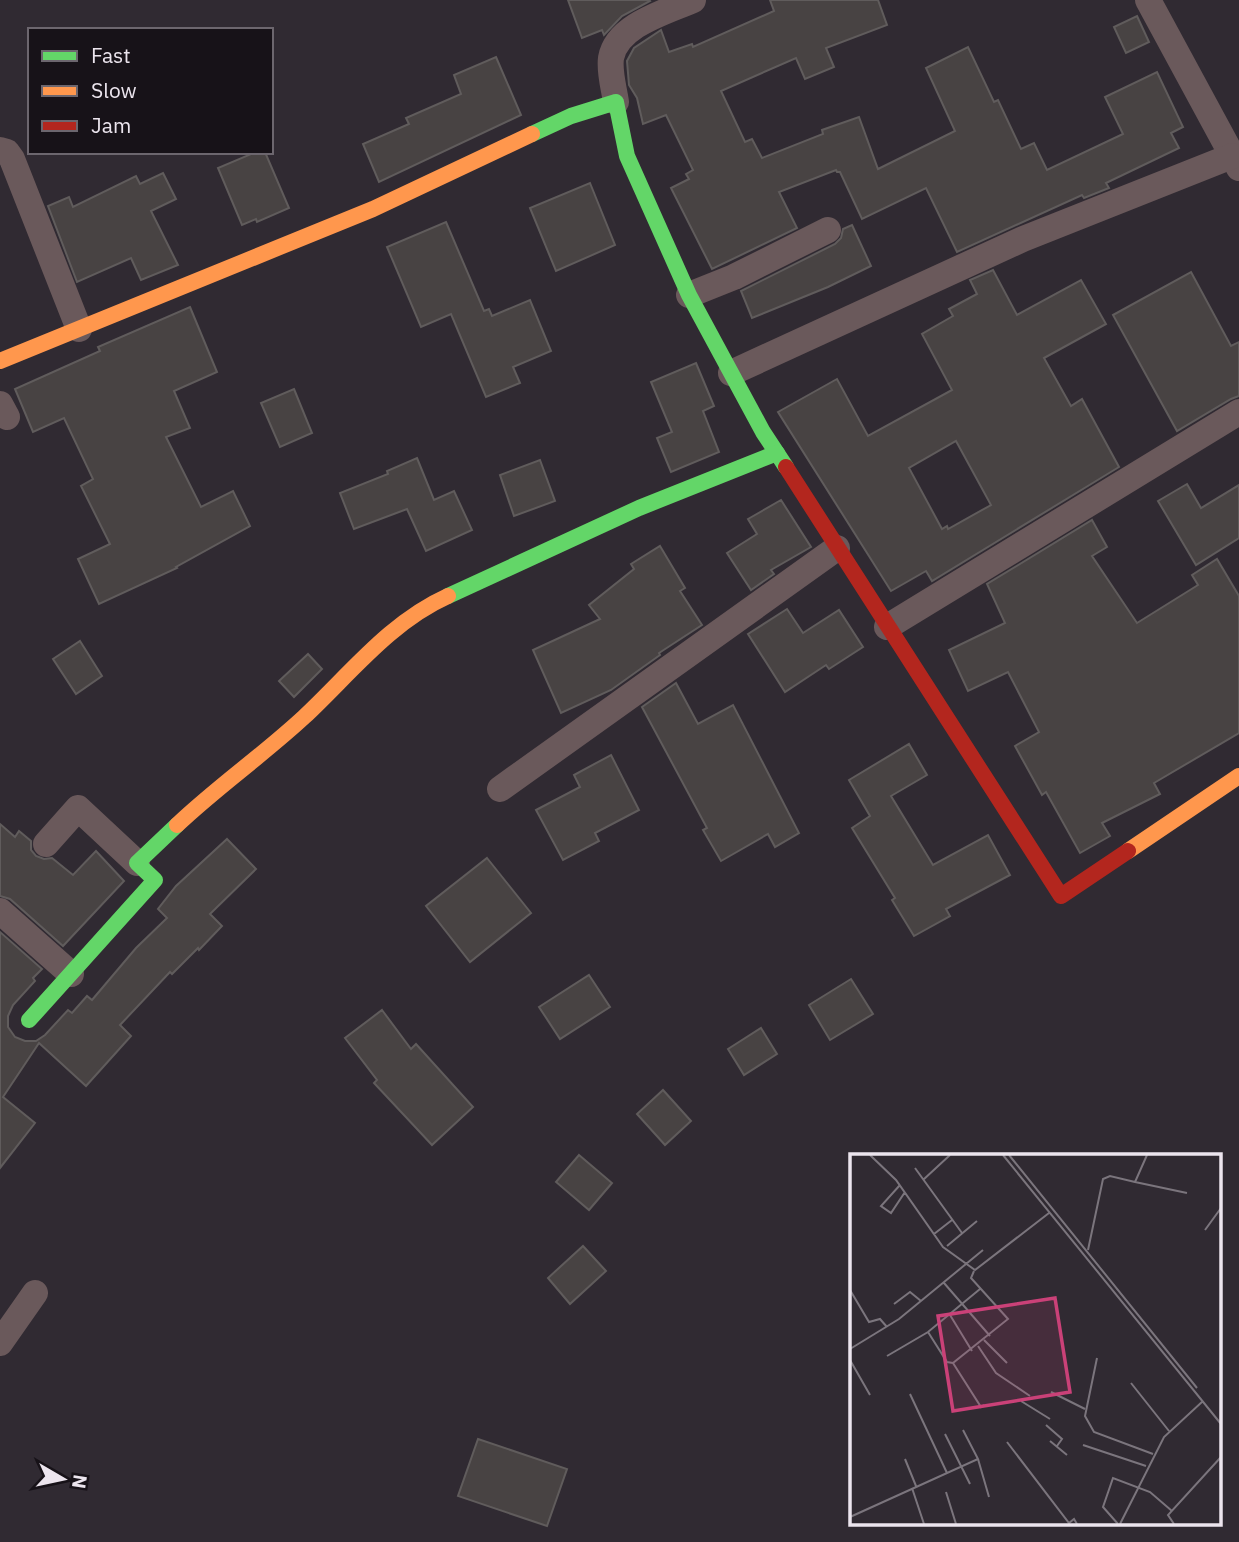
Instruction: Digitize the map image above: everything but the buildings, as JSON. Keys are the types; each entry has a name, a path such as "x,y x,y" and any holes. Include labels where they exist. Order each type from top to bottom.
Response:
{"street":[{"path":"693,0 632,29 619,40 612,55 616,102 627,156 690,295 777,453 1061,896 1239,776"},
{"path":"731,373 1023,239 1236,162 1148,0"},
{"path":"0,362 373,209 571,116 616,102"},
{"path":"0,150 7,152 12,159 79,329"},
{"path":"690,295 734,277 828,230"},
{"path":"887,627 1239,412"},
{"path":"137,863 194,809 303,718 399,625 428,605 639,508 777,453"},
{"path":"500,789 837,548"},
{"path":"29,1020 155,880 78,808 46,844"},
{"path":"0,911 71,974"},
{"path":"0,1343 35,1293"}],"traffic: fast":[{"path":"532,134 571,116 616,102 627,156 689,295 763,432 786,467"},
{"path":"448,596 639,508 777,453"},
{"path":"29,1020 155,880 137,863 177,825"}],"traffic: slow":[{"path":"0,361 373,209 532,134"},
{"path":"177,825 304,717 389,634 427,607 448,596"},
{"path":"1128,851 1239,776"}],"traffic: jam":[{"path":"786,467 1061,896 1128,851"}]}
